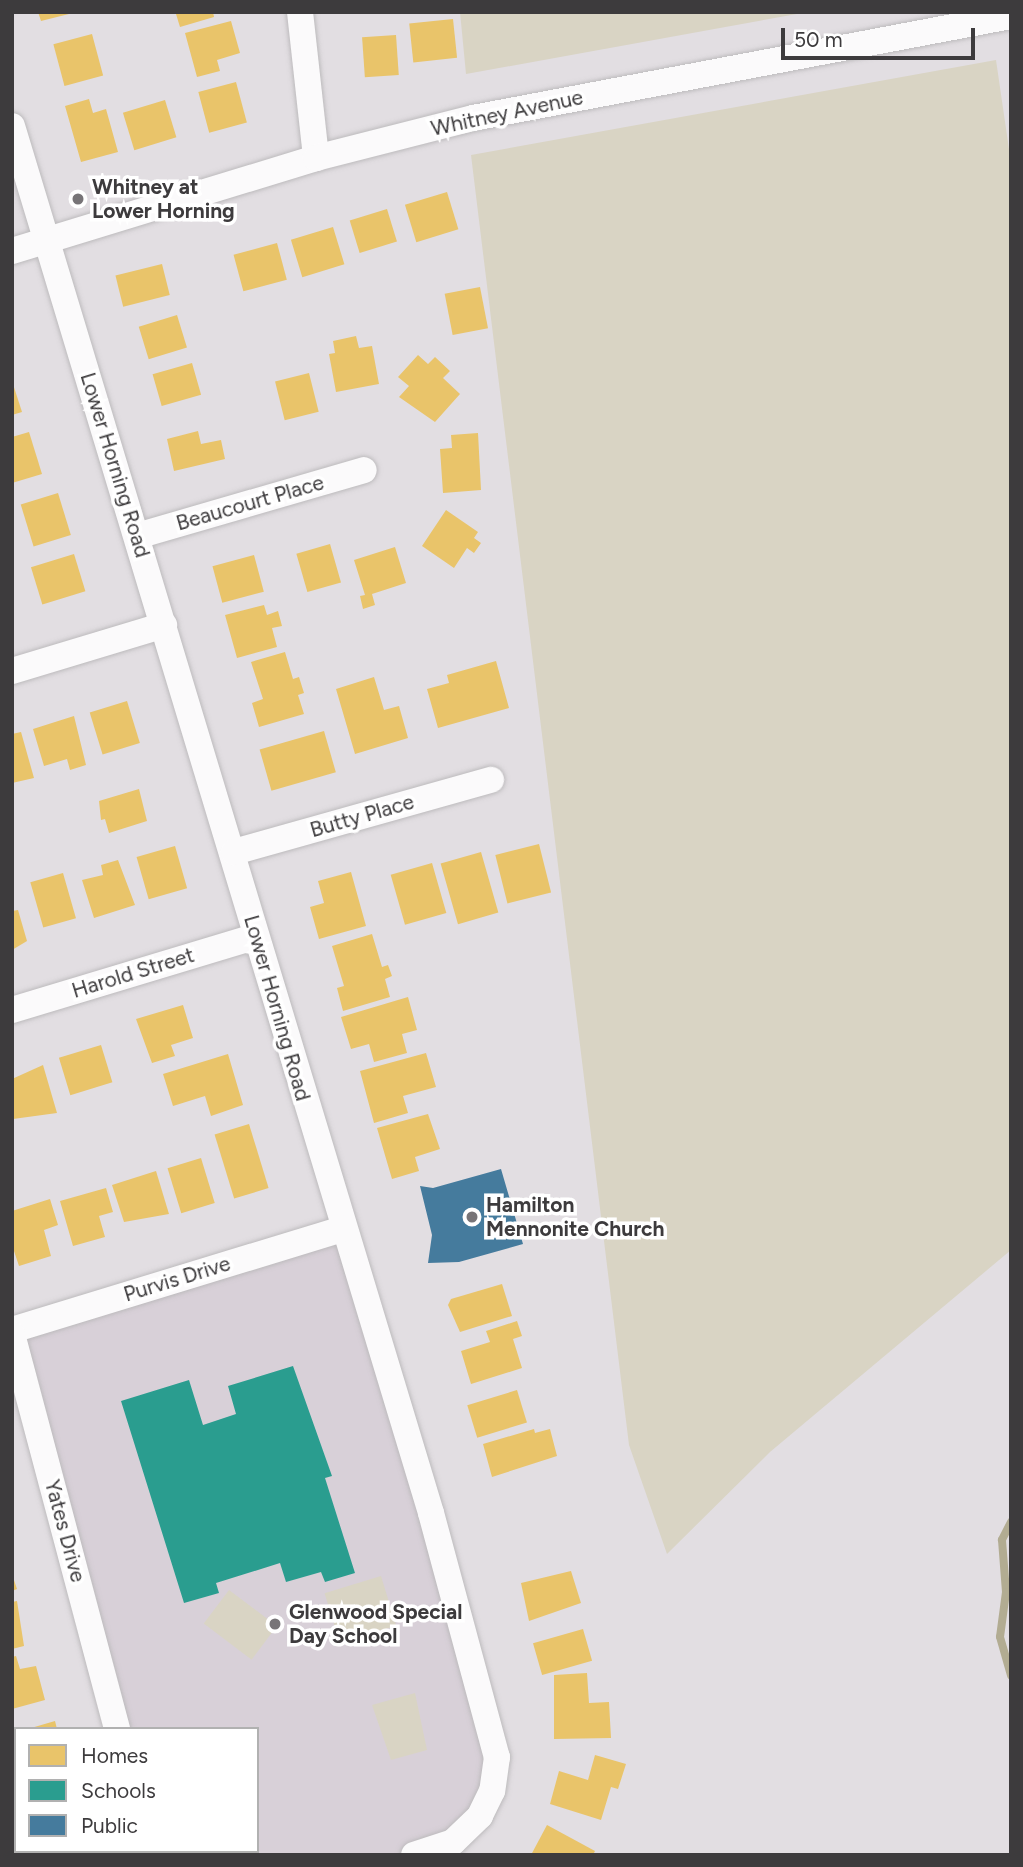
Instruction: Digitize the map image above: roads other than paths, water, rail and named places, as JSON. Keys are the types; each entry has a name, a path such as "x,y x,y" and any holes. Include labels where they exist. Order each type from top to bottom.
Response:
{"street":[{"path":"300,12 316,158"},
{"name":"Whitney Avenue","path":"12,251 316,158 472,118 1011,16"},
{"name":"Lower Horning Road","path":"12,126 234,852 254,937 431,1513 497,1757 492,1791 480,1816 453,1842 414,1855"},
{"name":"Beaucourt Place","path":"136,536 364,470"},
{"path":"12,671 164,625"},
{"name":"Butty Place","path":"234,852 491,780"},
{"name":"Harold Street","path":"12,1010 254,937"},
{"name":"Purvis Drive","path":"12,1332 343,1229"},
{"name":"Yates Drive","path":"12,1332 116,1727"}],"waterway":[{"path":"1011,1522 1002,1540 1006,1592 1000,1637 1011,1675"}],"place":[{"name":"Whitney at Lower Horning","path":"78,199"},
{"name":"Hamilton Mennonite Church","path":"472,1217"},
{"name":"Glenwood Special Day School","path":"275,1624"}]}
